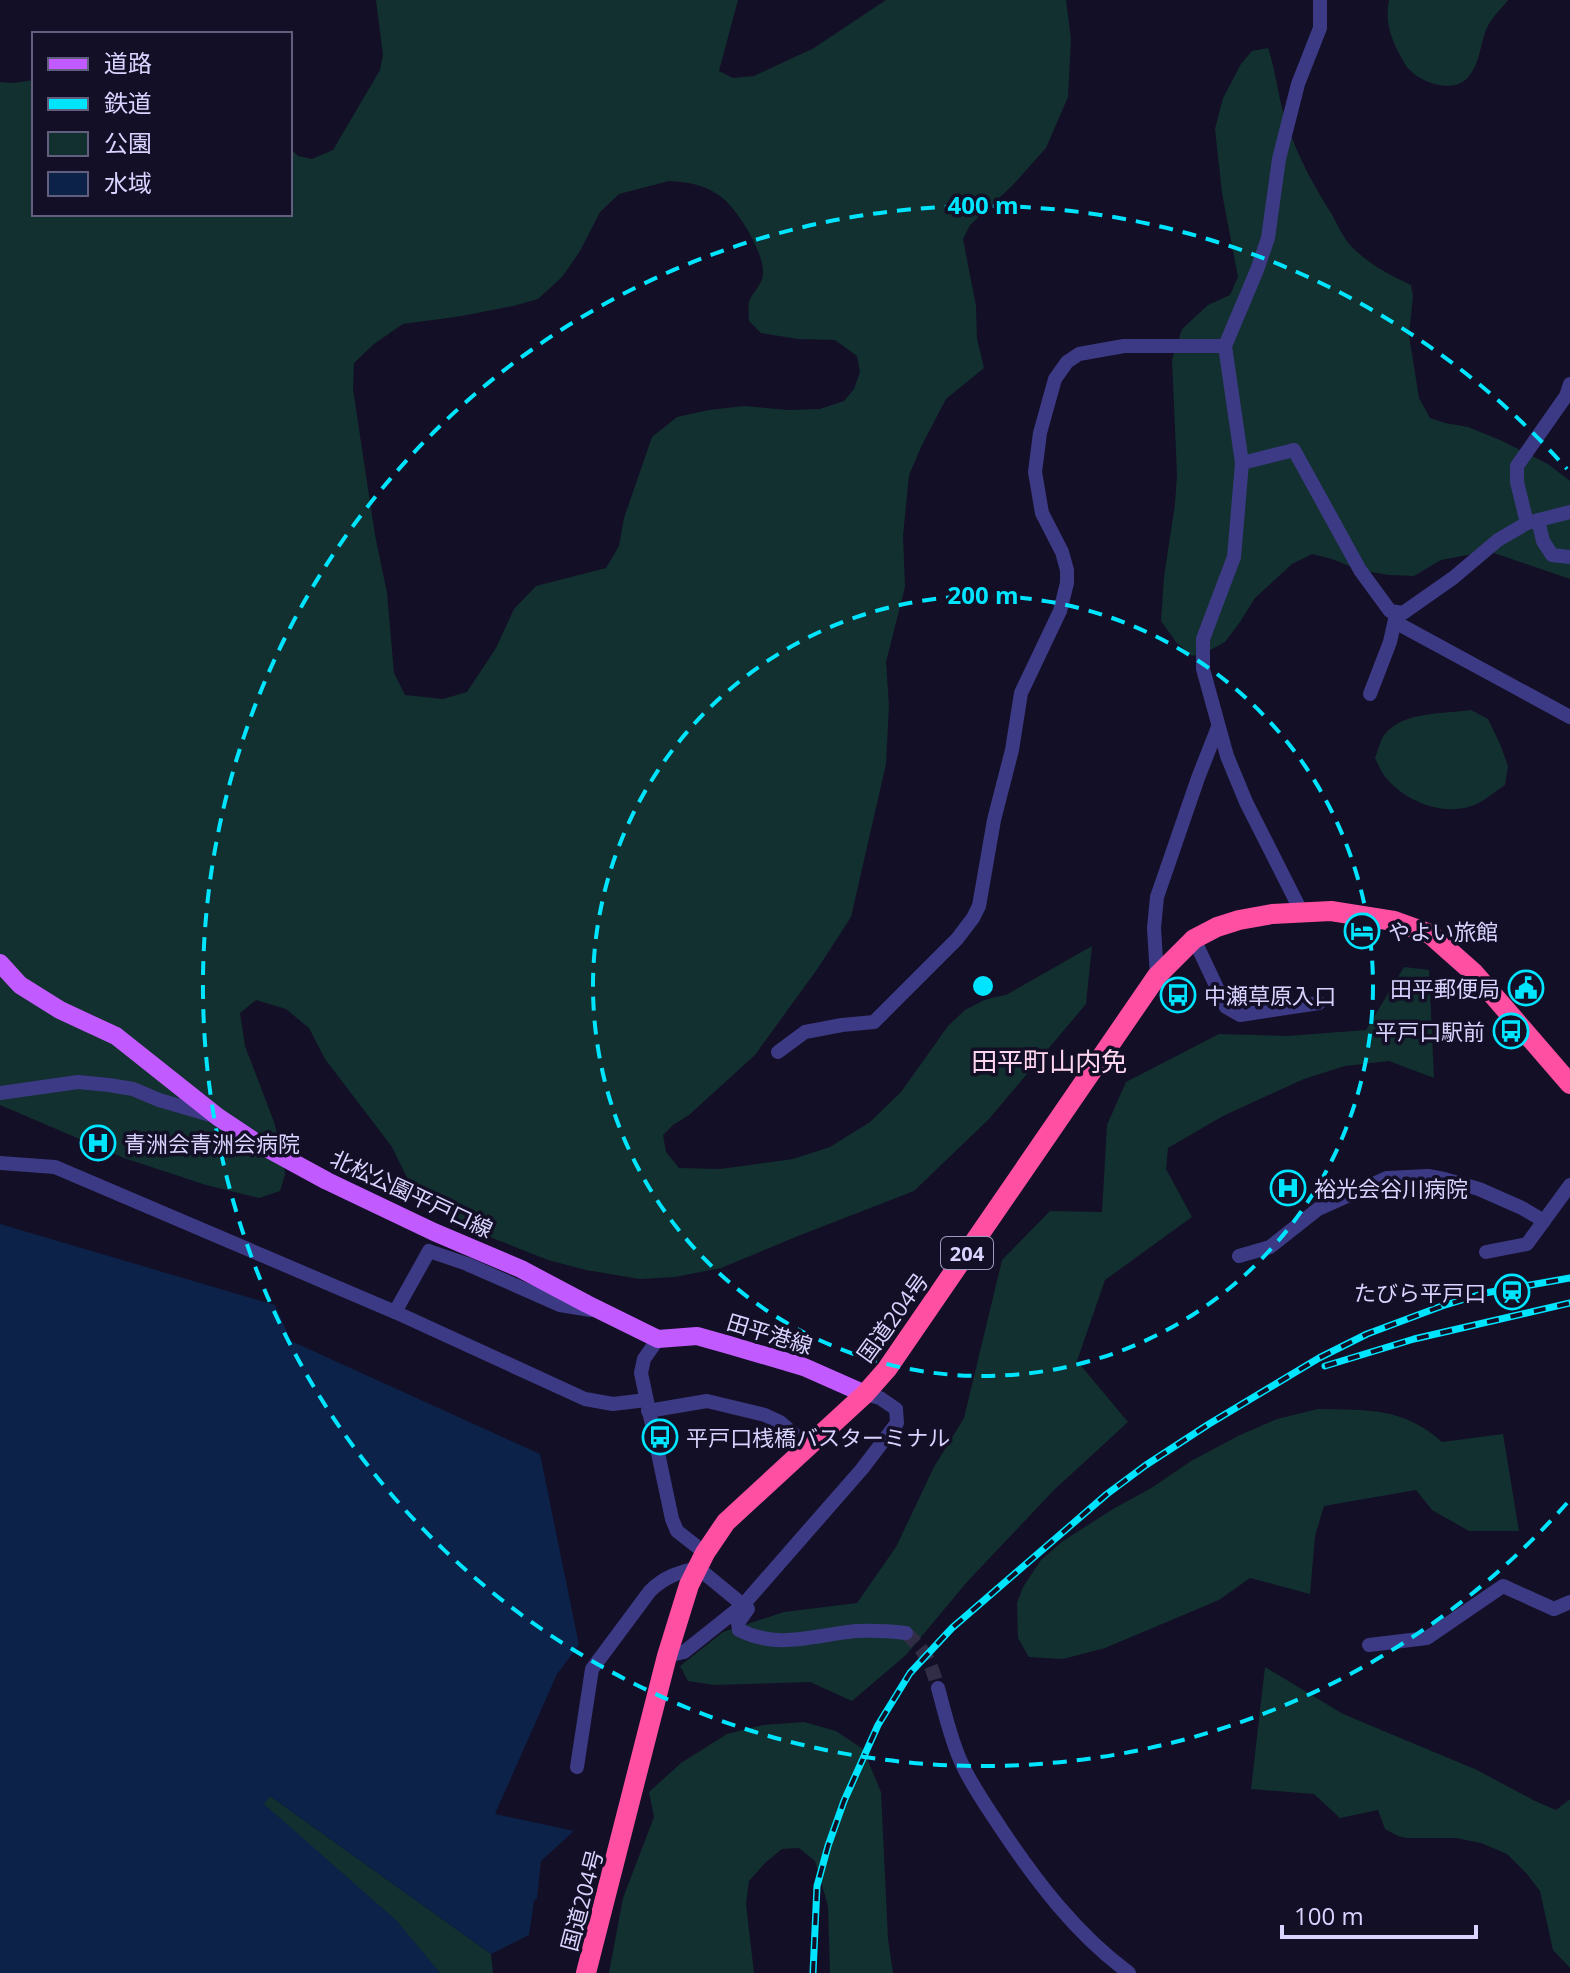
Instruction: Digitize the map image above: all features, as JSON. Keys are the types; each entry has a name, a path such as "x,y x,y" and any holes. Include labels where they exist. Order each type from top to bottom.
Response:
{"highway":[{"name":"国道204号","path":"586,1973 667,1656 689,1585 702,1561 726,1522 865,1394 887,1369 1157,976 1194,939 1239,920 1272,914 1331,911 1394,921 1430,934 1474,973 1570,1084"}],"main road":[{"name":"北松公園平戸口線","path":"0,963 20,985 60,1010 116,1036 218,1117 257,1143 327,1181 521,1269 658,1339"},
{"name":"田平港線","path":"658,1339 697,1336 804,1367 865,1394"}],"street":[{"path":"1302,913 1246,802 1227,756 1203,669 1203,639 1234,557 1242,463 1225,346 1268,238 1279,159 1298,84 1320,28 1320,0"},
{"path":"778,1052 805,1032 874,1022 957,939 979,906 1021,693 1060,611 1067,583 1062,552 1042,513 1035,472 1040,433 1055,379 1067,362 1079,354 1124,346 1225,346"},
{"path":"1570,384 1566,396 1517,466 1517,482 1543,541 1552,555 1570,557"},
{"path":"1242,463 1294,450 1360,570 1396,618 1570,717"},
{"path":"1370,694 1396,618 1498,540 1533,522 1570,512"},
{"path":"1157,976 1154,928 1157,897 1218,727"},
{"path":"1194,939 1226,1007 1240,1015 1319,1003"},
{"path":"0,1093 78,1082 109,1085 133,1089 218,1117"},
{"path":"0,1163 55,1167 395,1312 585,1399 647,1405 707,1401 765,1415 780,1422 808,1446"},
{"path":"1239,1256 1270,1247 1318,1209 1387,1178 1428,1176 1456,1183 1493,1195 1544,1221"},
{"path":"1486,1252 1527,1244 1570,1185"},
{"path":"395,1312 429,1251 467,1264 560,1305 603,1312"},
{"path":"658,1339 644,1359 641,1373 672,1519 677,1531 702,1561 748,1609 738,1623 739,1630 754,1638 794,1641 879,1630 906,1633"},
{"path":"667,1656 684,1652 743,1605 862,1469 897,1423 896,1409 880,1398 865,1394"},
{"path":"577,1767 592,1669 659,1582 702,1561"},
{"path":"1369,1645 1427,1638 1503,1586 1554,1609 1570,1602"},
{"path":"938,1688 961,1764 1016,1851 1054,1902 1112,1961 1129,1973"}],"green space":[{"path":"376,0 738,0 719,71 733,78 754,76 814,48 886,0 1066,0 1071,39 1068,97 1046,148 1012,186 970,225 963,239 984,368 946,399 909,475 903,536 905,587 886,662 889,705 886,764 851,917 755,1055 663,1135 666,1152 679,1168 720,1169 793,1159 830,1147 870,1122 901,1092 948,1026 965,1010 986,999 1006,995 1092,946 1086,1004 989,1119 914,1191 721,1268 675,1277 640,1279 548,1260 462,1226 429,1206 413,1190 392,1147 325,1059 309,1028 286,1009 256,1000 240,1013 245,1046 274,1122 283,1156 285,1175 280,1191 259,1198 206,1185 124,1158 0,1105 0,82 32,80 32,216 292,216 292,150 298,156 312,159 333,150 380,70 383,55","holes":["669,181 688,183 724,199 754,242 763,274 749,302 749,321 761,333 798,339 835,340 857,356 860,372 854,389 844,401 820,409 744,406 677,417 652,437 624,518 619,546 606,568 536,586 514,609 496,648 467,692 443,699 405,695 394,673 387,593 353,389 354,363 374,344 403,324 462,316 538,299 562,277 580,251 600,212 619,194"]},
{"path":"1389,0 1508,0 1488,26 1473,71 1462,82 1445,86 1426,81 1405,64 1391,34"},
{"path":"1268,48 1292,137 1344,238 1371,263 1411,285 1413,296 1409,335 1419,398 1430,418 1468,427 1500,440 1548,464 1570,481 1570,579 1488,551 1441,560 1414,576 1359,570 1312,554 1292,564 1255,598 1225,642 1192,656 1176,642 1161,621 1177,474 1172,360 1182,329 1208,305 1230,295 1238,277 1222,193 1215,129 1223,98 1241,64 1252,51"},
{"path":"1471,710 1488,719 1500,744 1508,766 1505,785 1479,803 1443,809 1418,802 1386,778 1375,758 1383,736 1393,727 1413,717"},
{"path":"1404,967 1429,970 1434,1078 1389,1061 1345,1066 1304,1079 1223,1116 1168,1148 1166,1169 1192,1217 1105,1280 1077,1361 1128,1422 1054,1490 967,1582 906,1655 852,1701 810,1682 714,1685 688,1681 680,1666 723,1632 784,1612 857,1603 896,1547 934,1467 964,1418 1002,1260 1050,1211 1102,1212 1107,1125 1126,1082 1219,1034 1287,1036 1366,1030"},
{"path":"1318,1409 1399,1416 1442,1442 1503,1434 1519,1531 1469,1531 1432,1510 1416,1490 1324,1506 1315,1536 1310,1594 1250,1578 1219,1600 1105,1648 1063,1659 1029,1657 1018,1638 1017,1603 1023,1587 1041,1560 1063,1541 1191,1461 1240,1435 1277,1419"},
{"path":"1265,1667 1343,1714 1477,1770 1535,1801 1556,1810 1570,1799 1570,1968 1553,1950 1540,1891 1507,1854 1481,1843 1456,1838 1398,1836 1385,1829 1378,1810 1340,1818 1314,1794 1251,1789"},
{"path":"804,1722 836,1731 863,1749 881,1792 888,1939 893,1973 830,1973 828,1906 815,1861 799,1848 782,1849 749,1881 746,1904 754,1973 609,1973 623,1898 654,1817 649,1792 681,1763 727,1734 763,1725"},
{"path":"270,1796 491,1954 493,1973 440,1973 396,1921 263,1804"}],"water":[{"path":"0,1224 275,1305 291,1341 540,1454 579,1645 557,1674 495,1814 574,1831 541,1861 529,1935 491,1954 270,1796 264,1804 397,1921 440,1973 0,1973"}],"tunnel":[{"path":"906,1633 927,1658 938,1688"}],"railway":[{"path":"813,1973 817,1886 844,1801 878,1725 910,1673 952,1628 1107,1494 1146,1465 1319,1358 1367,1334 1442,1306 1485,1293 1570,1278"},
{"path":"1325,1366 1414,1339 1570,1303"}],"place":[{"name":"やよい旅館","path":"1362,931"},
{"name":"田平郵便局","path":"1526,988"},
{"name":"中瀬草原入口","path":"1178,995"},
{"name":"平戸口駅前","path":"1511,1031"},
{"name":"青洲会青洲会病院","path":"98,1143"},
{"name":"裕光会谷川病院","path":"1288,1188"},
{"name":"たびら平戸口","path":"1512,1292"},
{"name":"平戸口桟橋バスターミナル","path":"660,1437"}],"district":[{"name":"田平町山内免","path":"1049,1061"}]}
